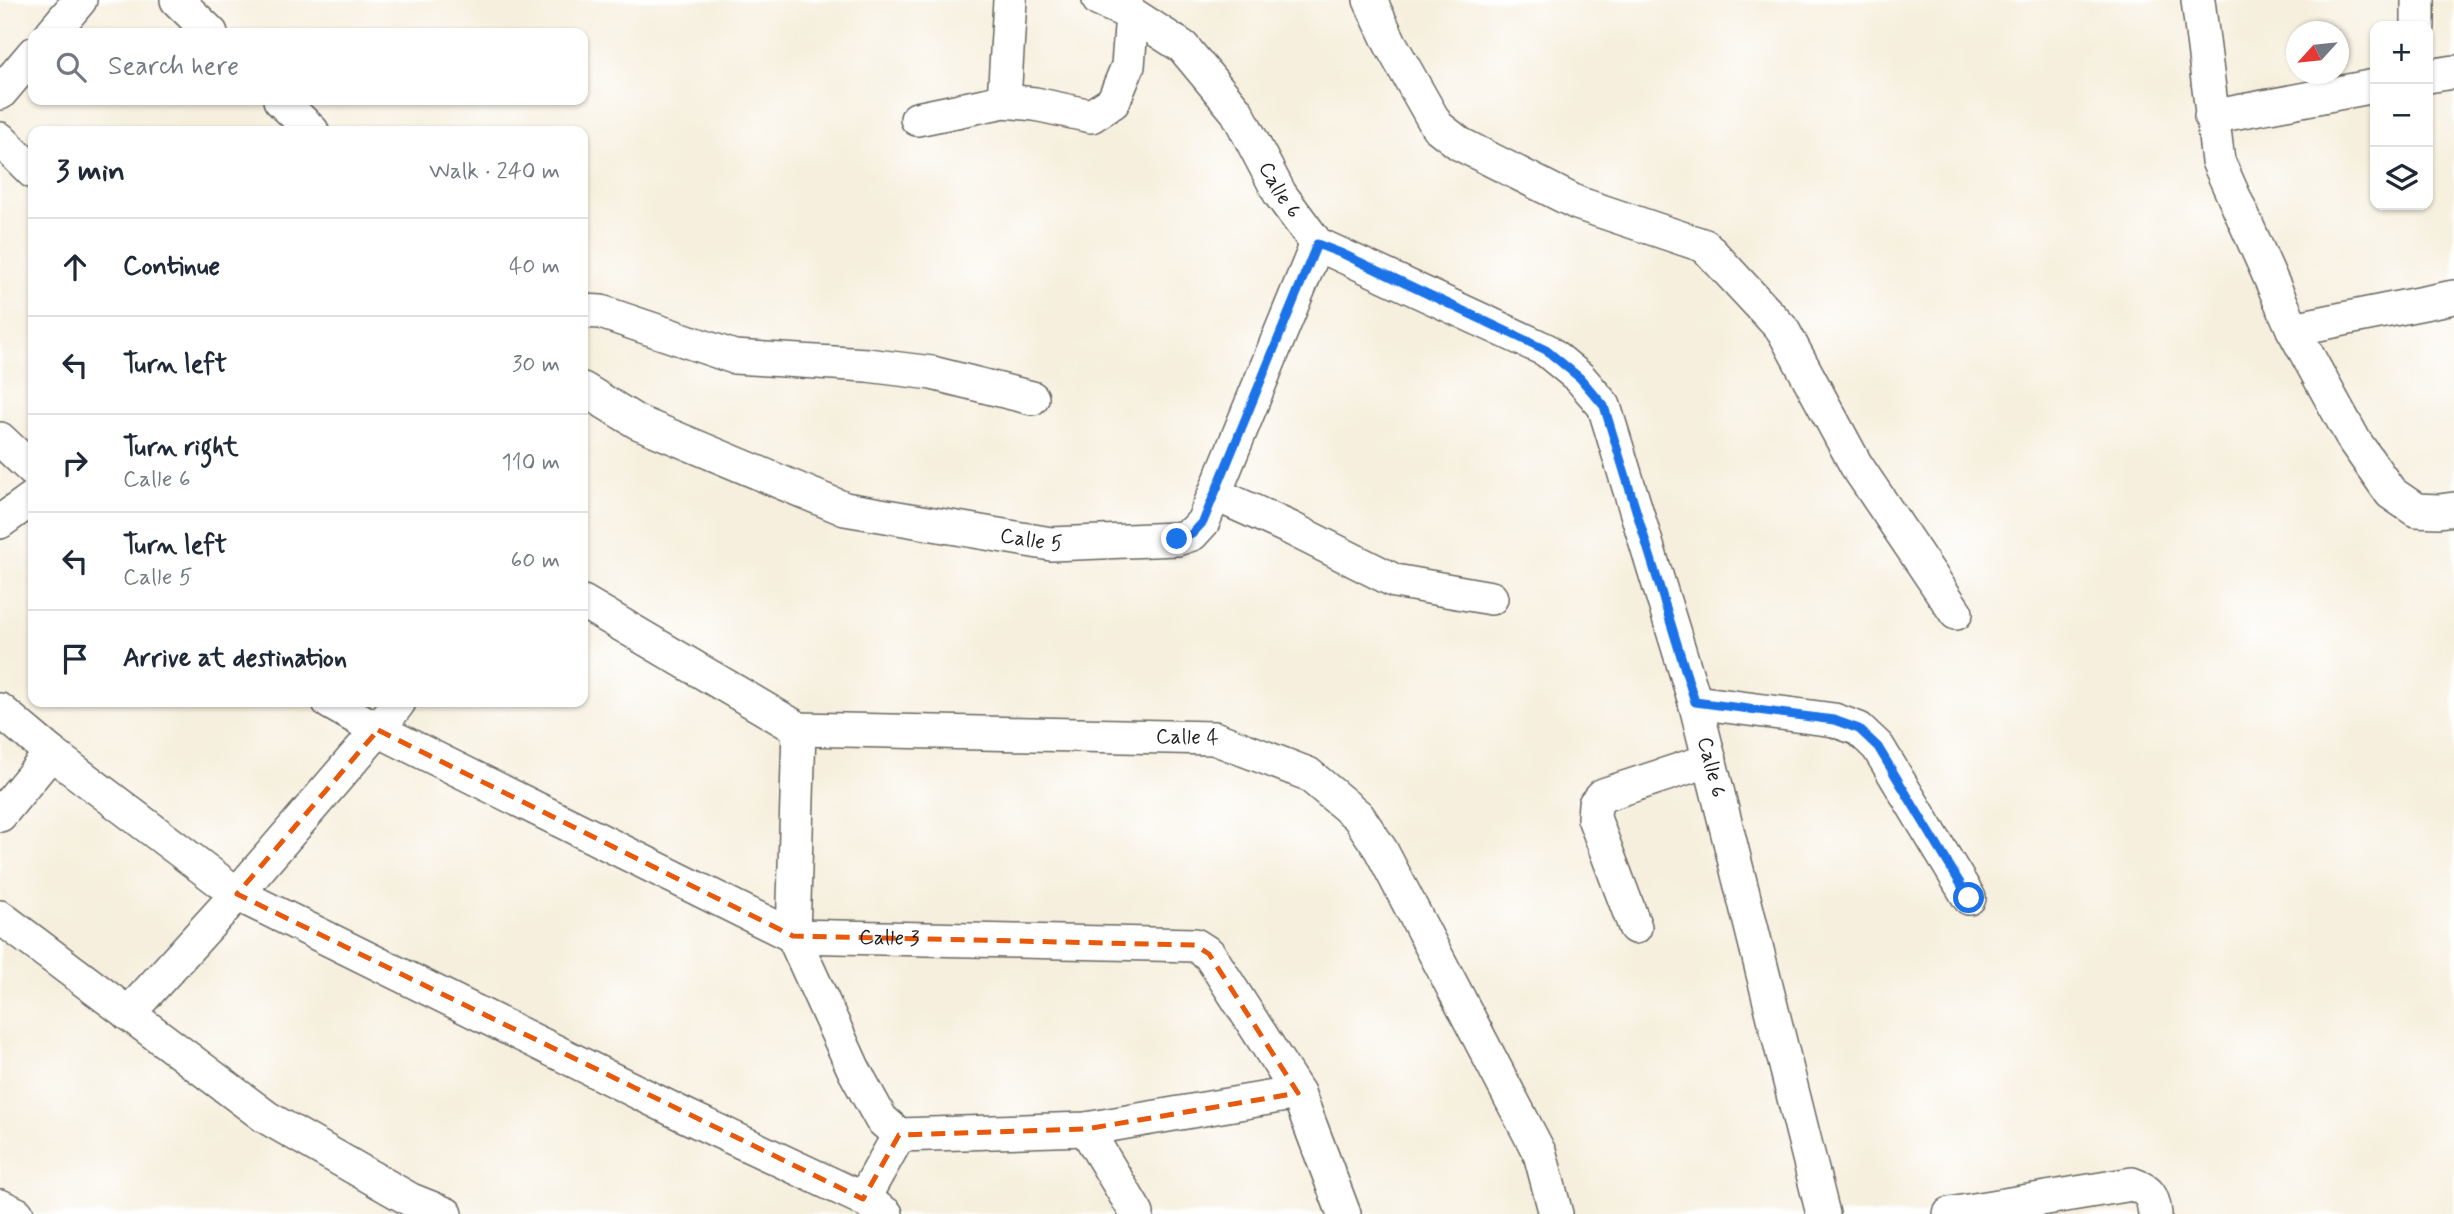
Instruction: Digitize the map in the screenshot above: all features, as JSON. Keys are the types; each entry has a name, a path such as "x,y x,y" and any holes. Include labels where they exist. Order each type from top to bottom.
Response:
{"street":[{"path":"56,28 80,0"},
{"path":"177,0 206,28"},
{"path":"1004,101 1010,0"},
{"name":"Calle 6","path":"1099,0 1132,14 1183,47 1237,113 1280,194 1317,244 1546,350 1580,378 1604,406 1695,702 1823,1214"},
{"path":"1370,0 1390,43 1437,126 1460,144 1577,204 1705,246 1783,330 1856,465 1956,613"},
{"path":"2198,0 2218,161 2293,329 2355,442 2391,493 2416,510 2454,509"},
{"path":"2418,0 2418,21"},
{"path":"917,119 1004,101 1035,103 1091,116 1113,102 1128,66 1132,14"},
{"path":"0,93 28,60"},
{"path":"2433,75 2454,72"},
{"path":"2211,117 2370,87"},
{"path":"285,105 307,126"},
{"path":"0,139 28,167"},
{"name":"Calle 5","path":"588,392 637,422 845,509 1051,544 1177,539 1192,534 1203,522 1317,244"},
{"path":"2293,329 2454,297"},
{"path":"588,312 601,313 733,357 932,373 1032,398"},
{"path":"0,439 28,465"},
{"path":"1214,494 1290,528 1395,581 1491,598"},
{"path":"0,522 28,502"},
{"name":"Calle 4","path":"588,605 799,729 1214,738 1308,774 1357,816 1381,850 1540,1154 1556,1214"},
{"path":"1695,702 1834,720 1859,729 1878,747 1969,898"},
{"name":"Calle 3","path":"338,707 378,730 793,936 1195,945 1209,954 1298,1093 1344,1214"},
{"path":"128,1014 237,894 395,707"},
{"path":"0,710 237,894 874,1206 900,1135"},
{"path":"799,729 793,936 854,1070 880,1119 900,1135 1086,1129 1298,1093"},
{"path":"0,815 51,752"},
{"path":"1636,927 1594,818 1595,804 1603,795 1710,760"},
{"path":"0,917 266,1116 411,1200 446,1214"},
{"path":"1086,1129 1137,1214"},
{"path":"1950,1214 2132,1184 2144,1188 2153,1198 2155,1214"},
{"path":"0,1206 17,1214"}],"highlighted area":[{"path":"378,730 793,936 1195,945 1209,954 1298,1093 1086,1129 899,1135 863,1199 237,894"}],"route":[{"path":"1177,539 1192,534 1203,522 1317,244 1343,254 1546,350 1580,378 1604,406 1695,702 1834,720 1859,729 1878,747 1969,898"}]}
